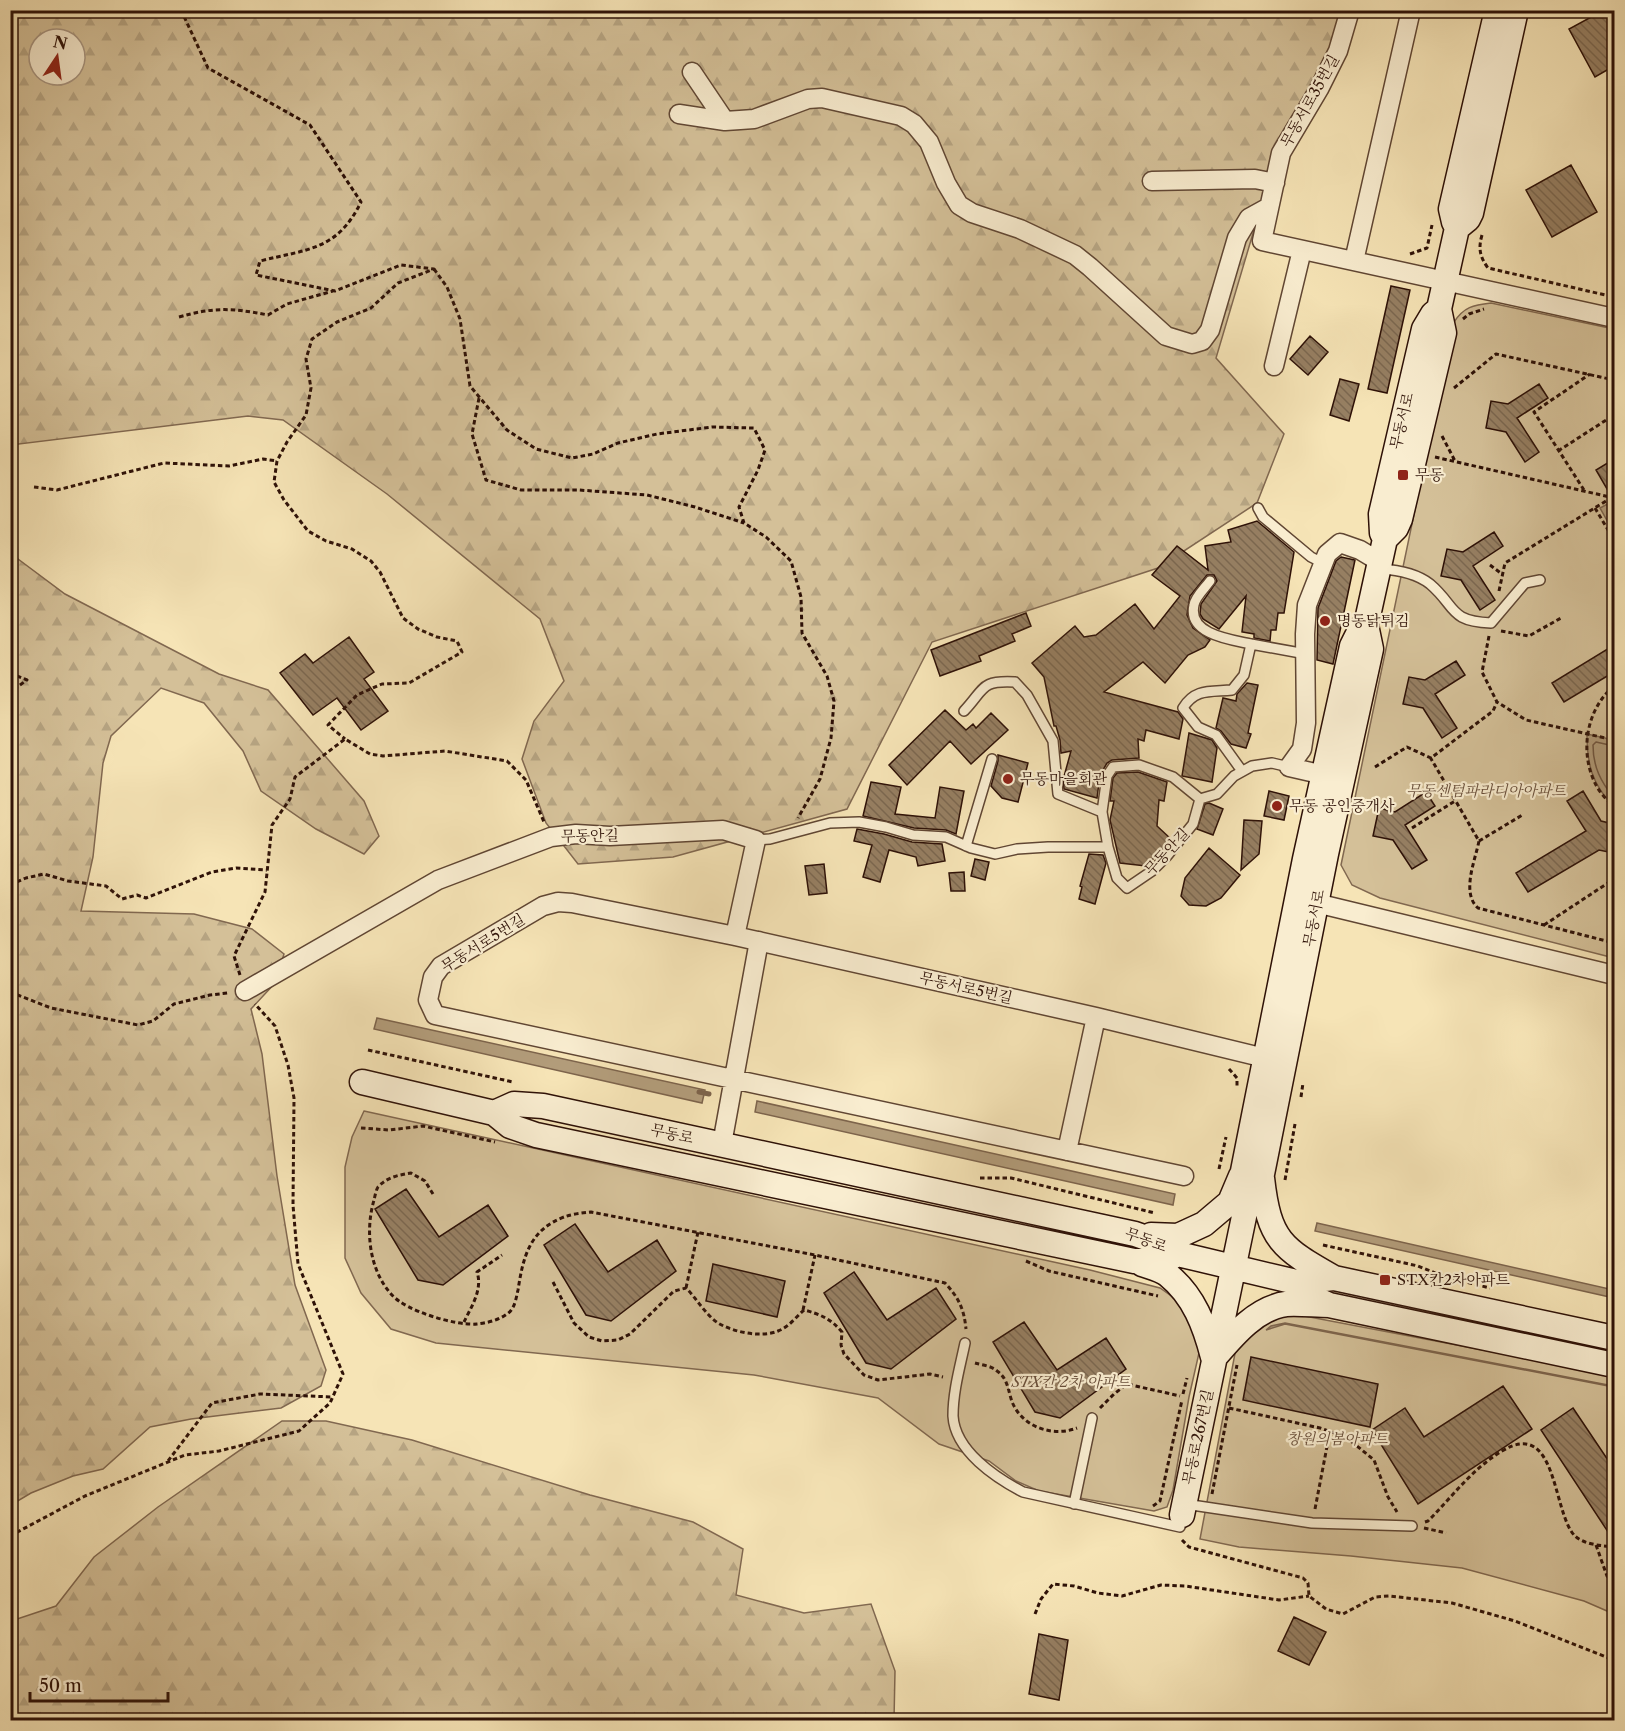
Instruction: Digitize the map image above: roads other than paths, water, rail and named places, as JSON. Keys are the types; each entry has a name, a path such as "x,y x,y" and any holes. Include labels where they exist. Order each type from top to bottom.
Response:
{"main road":[{"name":"무동서로","path":"1457,228 1451,209 1497,10"},
{"name":"무동서로","path":"1275,1060 1316,903 1371,649 1366,625 1381,556 1381,514 1424,329 1439,309 1457,228 1471,213 1516,10"},
{"name":"무동서로","path":"1252,1173 1275,1060 1305,859 1352,645 1366,625"},
{"name":"무동로","path":"362,1082 494,1113 510,1126 536,1135 1134,1261 1165,1260 1178,1254 1169,1246 1135,1234 543,1106 514,1104 494,1113"},
{"name":"무동로267번길","path":"1182,1516 1246,1207 1242,1194 1252,1173"},
{"path":"1135,1234 1178,1236 1204,1224 1230,1202 1252,1173"},
{"path":"1252,1173 1272,1228 1287,1248 1307,1263 1334,1278"},
{"path":"1178,1254 1296,1282 1334,1278 1614,1338"},
{"path":"1134,1261 1167,1273 1182,1289 1194,1305 1204,1326 1214,1359"},
{"path":"1296,1282 1308,1293 1329,1305"},
{"path":"1214,1359 1246,1324 1284,1304 1329,1305 1614,1365"}],"street":[{"name":"무동서로35번길","path":"1350,10 1338,51 1320,89 1281,153 1262,241 1614,318"},
{"path":"1354,261 1410,11"},
{"path":"692,72 725,121"},
{"path":"679,114 725,121 754,119 808,99 822,98 901,116 914,124 929,142 946,183 959,205 972,213 1020,229 1075,255 1166,336 1192,344 1202,341 1210,330 1237,238 1250,218 1269,207"},
{"path":"1152,181 1255,179 1275,183"},
{"path":"1274,366 1302,250"},
{"path":"1324,775 1289,767 1302,749 1306,723 1307,604 1327,554 1340,543 1381,556"},
{"name":"무동안길","path":"245,991 438,880 551,837 576,834 610,836 723,830 756,840"},
{"path":"735,936 756,840"},
{"name":"무동서로5번길","path":"1184,1176 435,1015 428,1000 434,976 441,966 543,906 558,902 759,941 1275,1060"},
{"path":"1316,903 1614,975"},
{"path":"722,1144 759,941"},
{"path":"1067,1151 1096,1017"}],"lane":[{"path":"1258,508 1263,517 1272,525 1311,557 1323,563"},
{"path":"1381,556 1399,570 1414,575 1430,585 1459,616 1491,626 1525,583 1540,580"},
{"path":"1210,581 1194,604 1194,617 1202,628 1220,638 1306,654"},
{"path":"1242,771 1216,735 1198,727 1183,708 1189,698 1202,692 1232,690 1244,675 1251,644"},
{"path":"964,711 982,688 996,681 1015,682 1027,695 1053,741 1058,794 1102,812"},
{"path":"966,846 992,759"},
{"path":"1200,799 1217,794 1234,776 1252,766 1272,763 1289,767"},
{"name":"무동안길","path":"1139,765 1173,777 1200,799 1193,824 1180,840 1152,871 1127,888 1118,878 1108,847 1102,812 1107,776 1113,767 1139,765"},
{"name":"무동안길","path":"756,840 788,835 830,823 859,822 914,835 946,837 966,846 995,854 1017,849 1048,847 1108,847"},
{"path":"965,1343 957,1380 953,1419 957,1431 964,1445 978,1460 1005,1482 1023,1492 1074,1504 1182,1516 1412,1526"},
{"path":"1074,1504 1092,1418"}],"water":[{"path":"1614,502 1614,533 1600,508"},
{"path":"1587,734 1614,740 1614,807 1600,790 1592,774"},
{"path":"377,1018 705,1090 702,1103 374,1029"},
{"path":"757,1101 1175,1194 1173,1205 755,1112"},
{"path":"1317,1223 1614,1290 1614,1298 1315,1231"},
{"path":"1285,1323 1614,1387 1285,1324 1266,1330 1271,1326"}],"waterway":[{"path":"699,1092 709,1094"}],"place":[{"name":"무동","path":"1403,475"},
{"name":"명동닭튀김","path":"1325,621"},
{"name":"무동마을회관","path":"1008,779"},
{"name":"무동 공인중개사","path":"1277,806"},
{"name":"STX칸2차아파트","path":"1385,1280"}],"park label":[{"name":"무동센텀파라디아아파트","path":"1486,791"},
{"name":"STX칸 2차 아파트","path":"1071,1382"},
{"name":"창원의봄아파트","path":"1337,1439"}]}
